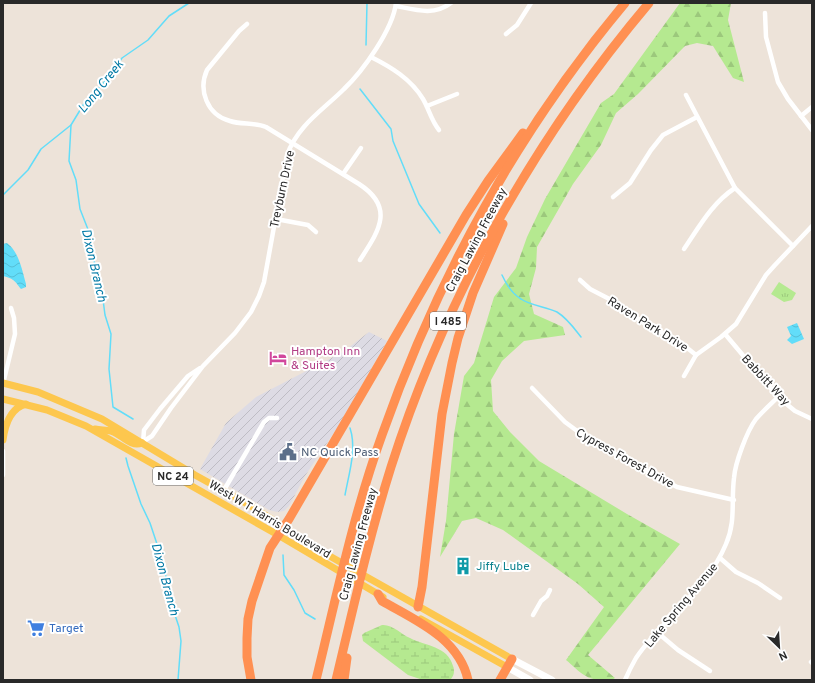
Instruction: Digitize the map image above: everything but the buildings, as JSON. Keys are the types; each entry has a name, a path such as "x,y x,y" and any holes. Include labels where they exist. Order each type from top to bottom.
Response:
{"highway":[{"name":"Craig Lawing Freeway","path":"316,680 353,529 381,436 422,331 468,237 512,160 545,108 625,3"},
{"name":"Craig Lawing Freeway","path":"336,680 360,576 391,467 414,402 457,301 492,232 552,133 586,83 649,3"},
{"path":"251,680 247,657 248,619 258,581 270,548 466,215 517,141 545,108"},
{"path":"418,607 422,587 442,414 453,356 473,293 485,263 526,174"},
{"path":"379,590 382,601 429,628 448,643 462,660 468,680"},
{"path":"344,680 350,648 347,637"},
{"path":"500,680 509,663"}],"main road":[{"name":"West W T Harris Boulevard","path":"3,384 38,392 102,419 284,526 353,570 379,590 509,663 552,680"},
{"name":"West W T Harris Boulevard","path":"3,399 27,404 91,429 351,578 418,607 509,663 530,680"},
{"path":"3,440 6,426 11,415 19,407 27,404"},
{"path":"91,429 111,431 136,445 143,442"}],"street":[{"path":"396,4 429,12 442,9 451,3"},
{"path":"506,34 516,25 531,3"},
{"name":"Treyburn Drive","path":"143,442 152,436 203,366 235,333 251,312 264,282 287,155 292,144 310,118 344,89 371,57 387,28 396,4"},
{"path":"765,13 766,37 778,82 788,99 812,130"},
{"path":"247,24 223,49 207,70 203,85 205,99 212,111 225,120 237,123 261,125 366,188 373,195 377,201 381,220 378,231 360,260"},
{"path":"371,57 398,73 412,84 427,106 432,119 439,130"},
{"path":"427,106 457,94"},
{"path":"686,95 734,188 793,246"},
{"path":"801,116 812,107"},
{"path":"614,197 634,178 651,150 663,135 697,117"},
{"path":"343,174 361,148"},
{"path":"684,249 712,207 724,195 734,188"},
{"path":"276,219 308,225 316,232"},
{"path":"684,376 696,355 736,324 766,275 812,226"},
{"name":"Raven Park Drive","path":"580,280 590,289 619,304 646,325 676,339 696,355"},
{"path":"3,384 16,326 11,308"},
{"name":"Babbitt Way","path":"725,334 778,397 795,411 812,419"},
{"name":"Treyburn Drive","path":"143,442 144,430 175,390 188,376 203,366"},
{"name":"Cypress Forest Drive","path":"532,388 565,422 588,439 672,485 683,489 734,500"},
{"name":"Lake Spring Avenue","path":"625,680 636,658 703,582 720,558 730,534 733,514 735,471 748,433 757,417 778,397"},
{"path":"224,490 264,422 269,418 277,418"},
{"path":"3,451 3,475"},
{"path":"720,558 736,572 780,598"},
{"path":"533,616 541,600 547,596 550,590"},
{"path":"658,632 678,650 710,670"}],"shaded area":[{"path":"369,332 387,341 337,428 305,476 289,506 284,511 277,512 269,510 200,469 226,423 256,397 343,352"}],"green space":[{"path":"680,3 731,3 728,20 744,82 733,78 713,46 697,43 685,46 638,94 616,113 601,145 573,184 537,247 536,268 529,294 534,314 563,327 565,335 524,341 502,361 491,380 493,411 510,432 539,461 680,544 588,655 615,678 612,680 596,680 582,674 566,660 604,607 578,584 503,530 476,518 462,521 440,557 446,521 454,434 464,376 474,363 494,297 516,268 527,237 545,199 601,103 614,94"},
{"path":"779,282 796,293 792,300 784,302 771,294"},
{"path":"382,625 389,626 416,641 441,650 446,654 454,668 454,673 450,680 423,680 408,675 363,641 362,635 364,633"}],"water":[{"path":"7,243 17,256 21,267 26,287 21,289 14,280 3,276 3,244"},
{"path":"797,323 804,339 792,344 787,340 791,336 787,327"}],"waterway":[{"name":"Long Creek","path":"3,195 28,170 41,149 71,125 85,102 108,78 122,58 148,40 169,16 189,3"},
{"path":"366,45 367,3"},
{"path":"360,89 391,129 393,141 419,204 440,233"},
{"name":"Dixon Branch","path":"71,125 69,161 76,180 80,209 89,232 93,258 101,284 105,315 111,334 109,369 113,407 133,419"},
{"path":"502,275 518,297 528,303 561,314 581,337"},
{"path":"345,495 353,453 350,428"},
{"name":"Dixon Branch","path":"126,458 141,504 150,523 163,562 171,603 179,627 181,641 178,680"},
{"path":"283,555 284,575 294,590 305,613 315,619"}],"place":[{"name":"Hampton Inn & Suites","path":"278,358"},
{"name":"NC Quick Pass","path":"288,452"},
{"name":"Jiffy Lube","path":"463,566"},
{"name":"Target","path":"36,628"}]}
